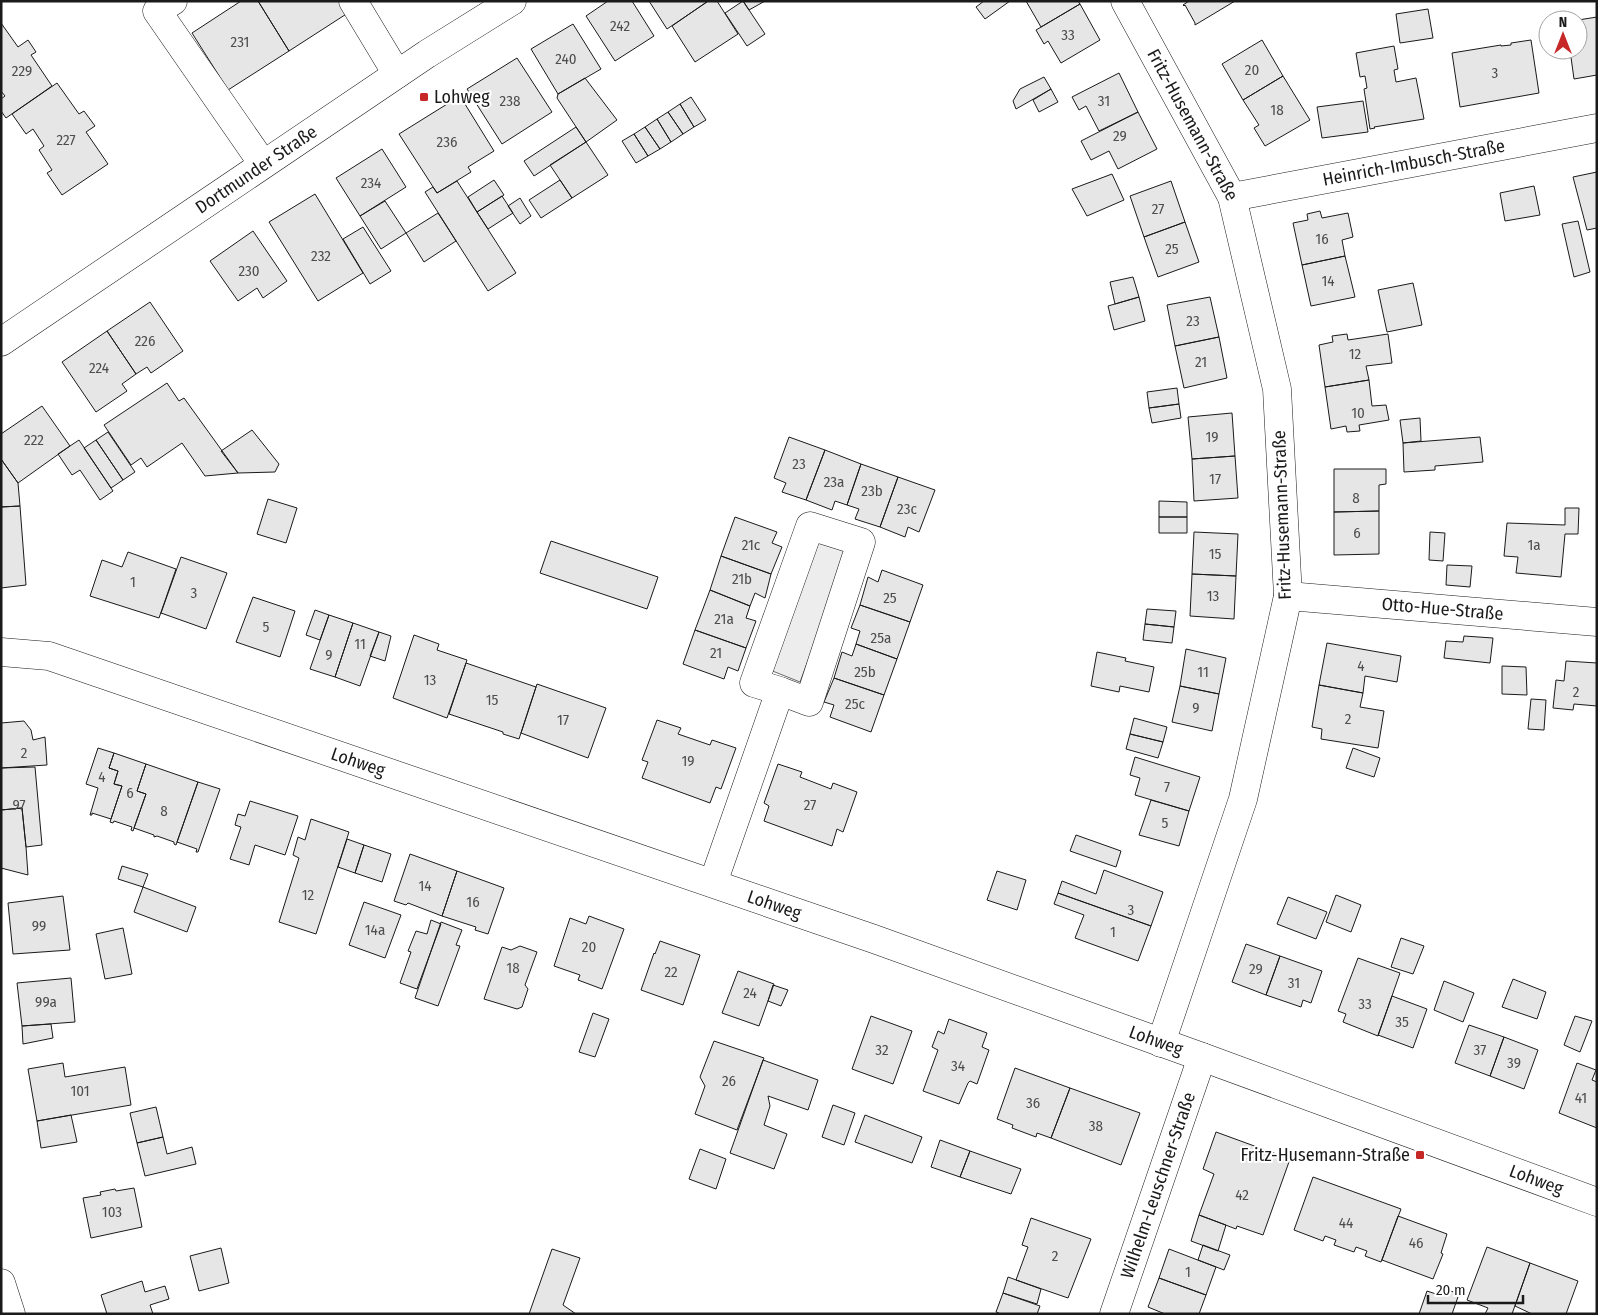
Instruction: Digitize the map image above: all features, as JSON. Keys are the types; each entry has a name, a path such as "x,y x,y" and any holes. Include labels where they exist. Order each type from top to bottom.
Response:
{"street":[{"path":"173,1 157,11 264,164"},
{"path":"353,1 397,74"},
{"name":"Dortmunder Straße","path":"1,342 397,74 512,1"},
{"name":"Fritz-Husemann-Straße","path":"1125,1 1232,197 1277,389 1288,596 1243,799 1161,1043"},
{"name":"Heinrich-Imbusch-Straße","path":"1232,197 1597,128"},
{"path":"810,526 862,542 809,702 780,691 754,683 810,526"},
{"name":"Otto-Hue-Straße","path":"1288,596 1597,622"},
{"name":"Lohweg","path":"1,652 49,656 713,883 1202,1057 1597,1202"},
{"path":"713,883 780,691"},
{"name":"Wilhelm-Leuschner-Straße","path":"1114,1314 1202,1057"},
{"path":"1,1283 11,1314"}],"shaded area":[{"path":"816,538 849,550 800,682 770,670"}],"building":[{"path":"241,1 258,1 289,51 228,90 192,33"},
{"path":"258,1 344,1 351,11 289,51"},
{"path":"608,1 632,1 654,36 615,61 586,16"},
{"path":"649,1 706,1 707,2 667,29"},
{"path":"708,1 717,1 738,34 695,62 672,26"},
{"path":"743,1 765,1 749,10"},
{"path":"743,1 765,34 747,46 725,13"},
{"path":"984,1 1010,1 985,19 976,7"},
{"path":"1026,1 1078,1 1080,4 1041,27"},
{"path":"1189,1 1235,1 1195,25 1185,5 1183,5"},
{"path":"1080,4 1100,40 1061,63 1048,41 1044,44 1036,30"},
{"path":"1428,9 1433,38 1400,43 1396,14"},
{"path":"1597,17 1597,75 1574,79 1571,60 1588,60 1588,18"},
{"path":"1,23 18,47 28,40 36,52 31,55 52,86 6,118 1,111 1,99 5,96 1,91"},
{"path":"573,24 601,69 558,94 531,49"},
{"path":"1262,40 1283,76 1243,100 1222,64"},
{"path":"1531,40 1539,93 1460,107 1452,53 1511,45 1511,43"},
{"path":"1394,46 1398,69 1394,70 1396,82 1416,78 1424,119 1370,129 1364,89 1367,88 1365,76 1360,77 1356,53"},
{"path":"517,58 552,112 502,144 467,89"},
{"path":"1119,73 1138,112 1099,131 1086,106 1079,110 1072,97"},
{"path":"1283,76 1310,120 1265,146 1254,128 1259,125 1243,100"},
{"path":"1044,77 1051,89 1016,109 1013,101 1020,89"},
{"path":"585,78 617,120 586,142 557,98 558,94"},
{"path":"57,83 79,114 84,111 95,126 86,132 108,164 62,195 47,173 52,170 39,150 44,146 33,129 26,134 12,114"},
{"path":"1051,89 1058,102 1039,112 1033,100"},
{"path":"460,96 494,151 468,167 471,172 437,193 399,134"},
{"path":"691,97 706,120 694,127 680,104"},
{"path":"1363,101 1368,132 1322,138 1317,107"},
{"path":"680,104 694,127 683,134 668,112"},
{"path":"668,112 683,134 671,142 657,119"},
{"path":"1138,112 1157,149 1118,169 1109,151 1091,160 1081,141"},
{"path":"657,119 671,142 660,149 645,127"},
{"path":"576,127 586,142 534,176 524,161"},
{"path":"645,127 660,149 648,156 634,134"},
{"path":"634,134 648,156 636,163 622,141"},
{"path":"586,142 608,175 572,198 550,165"},
{"path":"382,149 406,187 360,216 336,178"},
{"path":"1597,172 1597,228 1587,230 1573,177"},
{"path":"1112,174 1124,200 1087,216 1072,189"},
{"path":"494,180 504,195 477,212 468,197"},
{"path":"560,180 572,198 541,218 529,200"},
{"path":"457,181 516,273 488,291 425,192 433,187 437,193"},
{"path":"1171,181 1185,222 1144,237 1130,196"},
{"path":"1534,186 1540,215 1505,221 1500,193"},
{"path":"315,194 363,273 318,301 269,222"},
{"path":"502,196 513,213 488,229 477,212"},
{"path":"520,198 531,216 520,224 508,206"},
{"path":"385,201 406,233 381,249 360,216"},
{"path":"1320,211 1322,218 1348,213 1353,237 1342,240 1345,256 1302,265 1293,223 1308,220 1307,214"},
{"path":"438,213 456,241 424,262 406,233"},
{"path":"1578,221 1590,272 1574,277 1562,224"},
{"path":"1185,222 1199,262 1158,277 1144,237"},
{"path":"363,227 391,271 370,284 343,239"},
{"path":"253,231 287,281 263,298 257,288 238,301 210,261"},
{"path":"1345,256 1355,297 1311,306 1302,265"},
{"path":"1133,277 1139,297 1115,304 1110,282"},
{"path":"1413,283 1422,325 1387,332 1378,290"},
{"path":"1139,297 1145,321 1114,330 1108,306"},
{"path":"1210,297 1219,337 1175,346 1167,305"},
{"path":"150,302 183,351 151,373 147,367 136,374 107,331"},
{"path":"107,331 136,374 122,384 127,391 96,412 62,362"},
{"path":"1347,334 1348,340 1388,334 1392,363 1366,366 1369,380 1325,387 1319,345 1333,342 1332,336"},
{"path":"1219,337 1227,378 1184,388 1175,346"},
{"path":"1369,380 1372,406 1386,405 1389,420 1359,425 1360,431 1347,432 1346,426 1331,429 1325,387"},
{"path":"167,383 179,401 184,398 238,473 205,476 182,443 147,467 141,458 131,465 104,425"},
{"path":"1177,388 1179,404 1149,408 1147,392"},
{"path":"1179,404 1181,418 1152,423 1149,408"},
{"path":"42,406 70,446 18,483 1,459 1,434"},
{"path":"1232,413 1235,456 1192,459 1188,417"},
{"path":"1420,418 1421,441 1403,443 1400,420"},
{"path":"252,430 279,464 275,472 238,473 221,451"},
{"path":"108,432 135,472 123,480 96,440"},
{"path":"789,437 825,450 806,500 782,492 786,483 774,478"},
{"path":"1480,437 1483,462 1435,466 1435,470 1404,472 1403,443"},
{"path":"79,440 113,491 100,500 80,470 72,475 58,454"},
{"path":"96,440 123,480 111,488 84,448"},
{"path":"825,450 861,464 847,505 835,501 832,510 806,500"},
{"path":"1235,456 1238,498 1194,501 1192,459"},
{"path":"1,459 18,483 20,506 1,507"},
{"path":"861,464 898,477 880,527 855,519 859,509 847,505"},
{"path":"1334,469 1386,469 1386,484 1379,485 1379,511 1334,512"},
{"path":"898,477 935,490 919,532 908,527 905,537 880,527"},
{"path":"268,499 297,508 286,543 257,534"},
{"path":"1159,501 1187,502 1187,517 1159,517"},
{"path":"20,506 26,585 1,588 1,507"},
{"path":"1565,508 1579,508 1578,534 1565,534 1561,577 1516,573 1518,557 1504,556 1507,523 1565,525"},
{"path":"1379,511 1379,554 1334,555 1334,512"},
{"path":"735,517 777,532 772,543 782,547 771,574 721,556"},
{"path":"1159,517 1187,517 1187,533 1159,533"},
{"path":"1194,532 1238,534 1236,576 1192,574"},
{"path":"1430,532 1445,533 1443,561 1429,560"},
{"path":"551,541 658,577 647,609 540,573"},
{"path":"128,552 176,569 159,618 90,596 102,560 122,567"},
{"path":"721,556 771,574 765,598 755,593 750,606 710,590"},
{"path":"181,557 227,573 206,629 161,613"},
{"path":"1447,565 1472,566 1470,587 1446,585"},
{"path":"882,570 923,585 910,622 860,605 868,577 878,582"},
{"path":"1192,574 1236,576 1234,619 1190,616"},
{"path":"710,590 750,606 746,618 756,621 746,648 695,630"},
{"path":"253,597 295,611 280,657 236,642"},
{"path":"860,605 910,622 897,659 856,644 860,631 851,628"},
{"path":"1147,609 1176,611 1174,627 1145,624"},
{"path":"315,610 329,615 320,640 306,635"},
{"path":"329,615 353,623 335,677 310,669"},
{"path":"353,623 379,632 360,686 335,677"},
{"path":"1145,624 1174,627 1172,643 1143,640"},
{"path":"695,630 746,648 738,671 728,667 724,679 683,664"},
{"path":"379,632 391,636 385,661 370,656"},
{"path":"414,635 439,644 437,650 467,660 447,718 393,698"},
{"path":"1464,636 1493,638 1490,663 1444,658 1446,641 1463,642"},
{"path":"1327,643 1401,656 1397,682 1365,676 1363,693 1319,685"},
{"path":"856,644 897,659 884,695 834,678 842,652 852,656"},
{"path":"1186,649 1226,658 1219,694 1180,686"},
{"path":"1097,652 1126,658 1125,661 1154,667 1149,692 1120,686 1119,692 1091,686"},
{"path":"1566,661 1597,663 1597,706 1574,704 1573,710 1553,708 1556,680 1564,681"},
{"path":"466,663 536,687 519,739 449,714"},
{"path":"1502,666 1526,667 1527,695 1502,694"},
{"path":"834,678 884,695 871,732 830,717 834,705 824,702"},
{"path":"537,684 606,708 588,758 521,733"},
{"path":"1319,685 1363,693 1360,707 1384,711 1378,748 1321,739 1322,729 1312,727"},
{"path":"1180,686 1219,694 1212,731 1172,722"},
{"path":"1531,699 1546,700 1544,730 1528,729"},
{"path":"1134,718 1167,727 1163,742 1130,734"},
{"path":"657,720 681,728 678,734 710,745 712,740 736,748 721,789 716,787 710,803 642,778 648,762 642,760"},
{"path":"24,721 31,730 33,740 45,737 47,765 1,768 1,723"},
{"path":"1130,734 1163,742 1158,758 1126,749"},
{"path":"98,748 114,753 109,768 118,771 114,784 122,786 111,819 92,813 90,815 98,788 86,784"},
{"path":"1353,748 1380,758 1374,777 1346,768"},
{"path":"114,753 146,764 137,791 146,794 133,831 131,830 132,827 114,821 113,823 110,822 122,786 114,784 118,771 109,768"},
{"path":"1135,757 1200,777 1189,811 1135,795 1140,778 1130,775"},
{"path":"146,764 198,782 176,845 174,842 157,836 154,837 154,835 134,828 146,794 137,791"},
{"path":"778,764 802,772 800,777 831,789 833,783 857,792 843,832 837,829 832,846 764,821 769,806 764,803"},
{"path":"35,767 42,845 26,847 22,808 1,810 1,768"},
{"path":"198,782 220,789 198,852 196,852 197,849 177,842"},
{"path":"1151,800 1189,811 1179,846 1139,835"},
{"path":"250,801 298,816 285,855 255,845 249,865 230,859 241,827 235,825 238,814 245,816"},
{"path":"22,808 28,875 1,868 1,810"},
{"path":"311,819 349,832 316,934 279,922 299,858 293,855 298,837 305,840"},
{"path":"1076,835 1121,851 1116,867 1070,851"},
{"path":"347,839 364,845 355,873 338,867"},
{"path":"364,845 391,854 382,882 355,873"},
{"path":"410,854 457,871 442,916 408,903 406,905 394,901"},
{"path":"122,866 148,874 143,887 118,879"},
{"path":"1104,870 1163,892 1151,926 1058,893 1062,881 1096,894"},
{"path":"457,871 504,888 488,934 475,930 476,927 442,916"},
{"path":"997,871 1026,880 1017,910 987,900"},
{"path":"143,887 196,907 187,932 134,912"},
{"path":"1058,893 1151,926 1138,961 1075,938 1084,915 1054,904"},
{"path":"1336,895 1361,905 1351,932 1326,922"},
{"path":"63,896 70,950 13,954 8,903"},
{"path":"1288,897 1327,912 1316,939 1277,924"},
{"path":"364,902 401,915 385,958 349,945"},
{"path":"589,916 624,929 602,989 578,980 580,975 554,966 570,918 586,924"},
{"path":"431,920 441,924 417,989 400,983 411,952 408,951 416,931 427,934"},
{"path":"441,922 462,930 456,945 460,946 438,1006 415,998"},
{"path":"123,928 132,974 105,979 96,934"},
{"path":"1401,938 1424,946 1413,974 1391,967"},
{"path":"660,941 700,955 683,1005 641,990"},
{"path":"1246,944 1280,956 1266,995 1232,982"},
{"path":"520,946 537,952 525,985 528,989 522,1007 517,1009 484,999 502,947 511,950"},
{"path":"1280,956 1322,971 1311,1003 1303,1000 1301,1007 1266,995"},
{"path":"1358,958 1400,973 1378,1036 1343,1022 1346,1014 1338,1011"},
{"path":"738,971 774,984 759,1026 722,1013"},
{"path":"71,978 75,1022 22,1026 17,983"},
{"path":"1513,979 1546,992 1537,1019 1502,1007"},
{"path":"1444,981 1474,993 1463,1022 1434,1010"},
{"path":"773,985 788,990 781,1006 768,1001"},
{"path":"1392,996 1427,1009 1413,1048 1378,1035"},
{"path":"593,1013 609,1019 595,1057 579,1052"},
{"path":"871,1016 912,1031 893,1084 852,1069"},
{"path":"1575,1016 1592,1021 1580,1052 1564,1045"},
{"path":"949,1019 987,1033 982,1047 989,1050 977,1084 970,1081 968,1083 959,1104 923,1091 938,1050 932,1047 938,1031 944,1034"},
{"path":"51,1024 53,1038 23,1044 22,1026"},
{"path":"1469,1025 1504,1037 1490,1076 1455,1063"},
{"path":"1504,1037 1538,1050 1524,1089 1490,1076"},
{"path":"714,1041 764,1058 737,1130 695,1114 705,1086 700,1077"},
{"path":"763,1060 818,1080 808,1110 768,1096 770,1106 764,1125 787,1134 774,1169 730,1153"},
{"path":"63,1063 65,1077 125,1067 131,1105 37,1121 28,1069"},
{"path":"1577,1063 1596,1070 1592,1080 1597,1082 1597,1128 1559,1113"},
{"path":"1015,1068 1070,1088 1051,1138 1037,1133 1036,1137 1012,1128 1013,1125 997,1119"},
{"path":"1070,1088 1140,1113 1121,1165 1051,1138"},
{"path":"833,1105 855,1113 844,1145 822,1137"},
{"path":"156,1107 163,1137 137,1143 130,1113"},
{"path":"71,1115 77,1142 41,1148 37,1121"},
{"path":"865,1115 922,1137 912,1163 855,1142"},
{"path":"1216,1132 1290,1159 1263,1235 1237,1226 1236,1229 1199,1215 1214,1174 1203,1169"},
{"path":"163,1137 167,1154 192,1147 196,1164 145,1176 137,1143"},
{"path":"940,1140 970,1151 960,1177 931,1167"},
{"path":"700,1149 726,1159 716,1189 689,1179"},
{"path":"970,1151 1021,1169 1011,1194 960,1177"},
{"path":"1313,1177 1401,1209 1381,1262 1365,1256 1367,1251 1356,1247 1354,1252 1334,1245 1336,1240 1325,1236 1323,1241 1294,1230"},
{"path":"134,1188 142,1227 91,1238 83,1198 101,1195 100,1192 115,1189 116,1191"},
{"path":"1199,1215 1226,1225 1218,1251 1191,1241"},
{"path":"1398,1216 1447,1234 1441,1253 1443,1254 1433,1279 1382,1260"},
{"path":"1031,1218 1091,1239 1068,1298 1016,1280 1028,1247 1022,1245"},
{"path":"1203,1245 1230,1255 1224,1270 1198,1260"},
{"path":"1487,1247 1530,1263 1512,1314 1485,1314 1488,1308 1467,1300"},
{"path":"221,1248 229,1283 199,1291 190,1256"},
{"path":"552,1249 580,1258 563,1305 576,1314 529,1314"},
{"path":"1169,1249 1216,1267 1206,1295 1159,1278"},
{"path":"1530,1263 1578,1281 1566,1314 1532,1314 1515,1306"},
{"path":"1008,1277 1041,1289 1037,1304 1003,1293"},
{"path":"1159,1278 1206,1295 1199,1314 1165,1314 1148,1307"},
{"path":"142,1281 145,1292 165,1286 169,1299 150,1305 153,1314 107,1314 101,1295"},
{"path":"1445,1289 1459,1294 1452,1314 1419,1314 1427,1291 1442,1296"},
{"path":"1003,1293 1040,1306 1037,1314 1001,1314 996,1312"}],"place":[{"name":"Lohweg","path":"424,97"},
{"name":"Fritz-Husemann-Straße","path":"1420,1155"}]}
